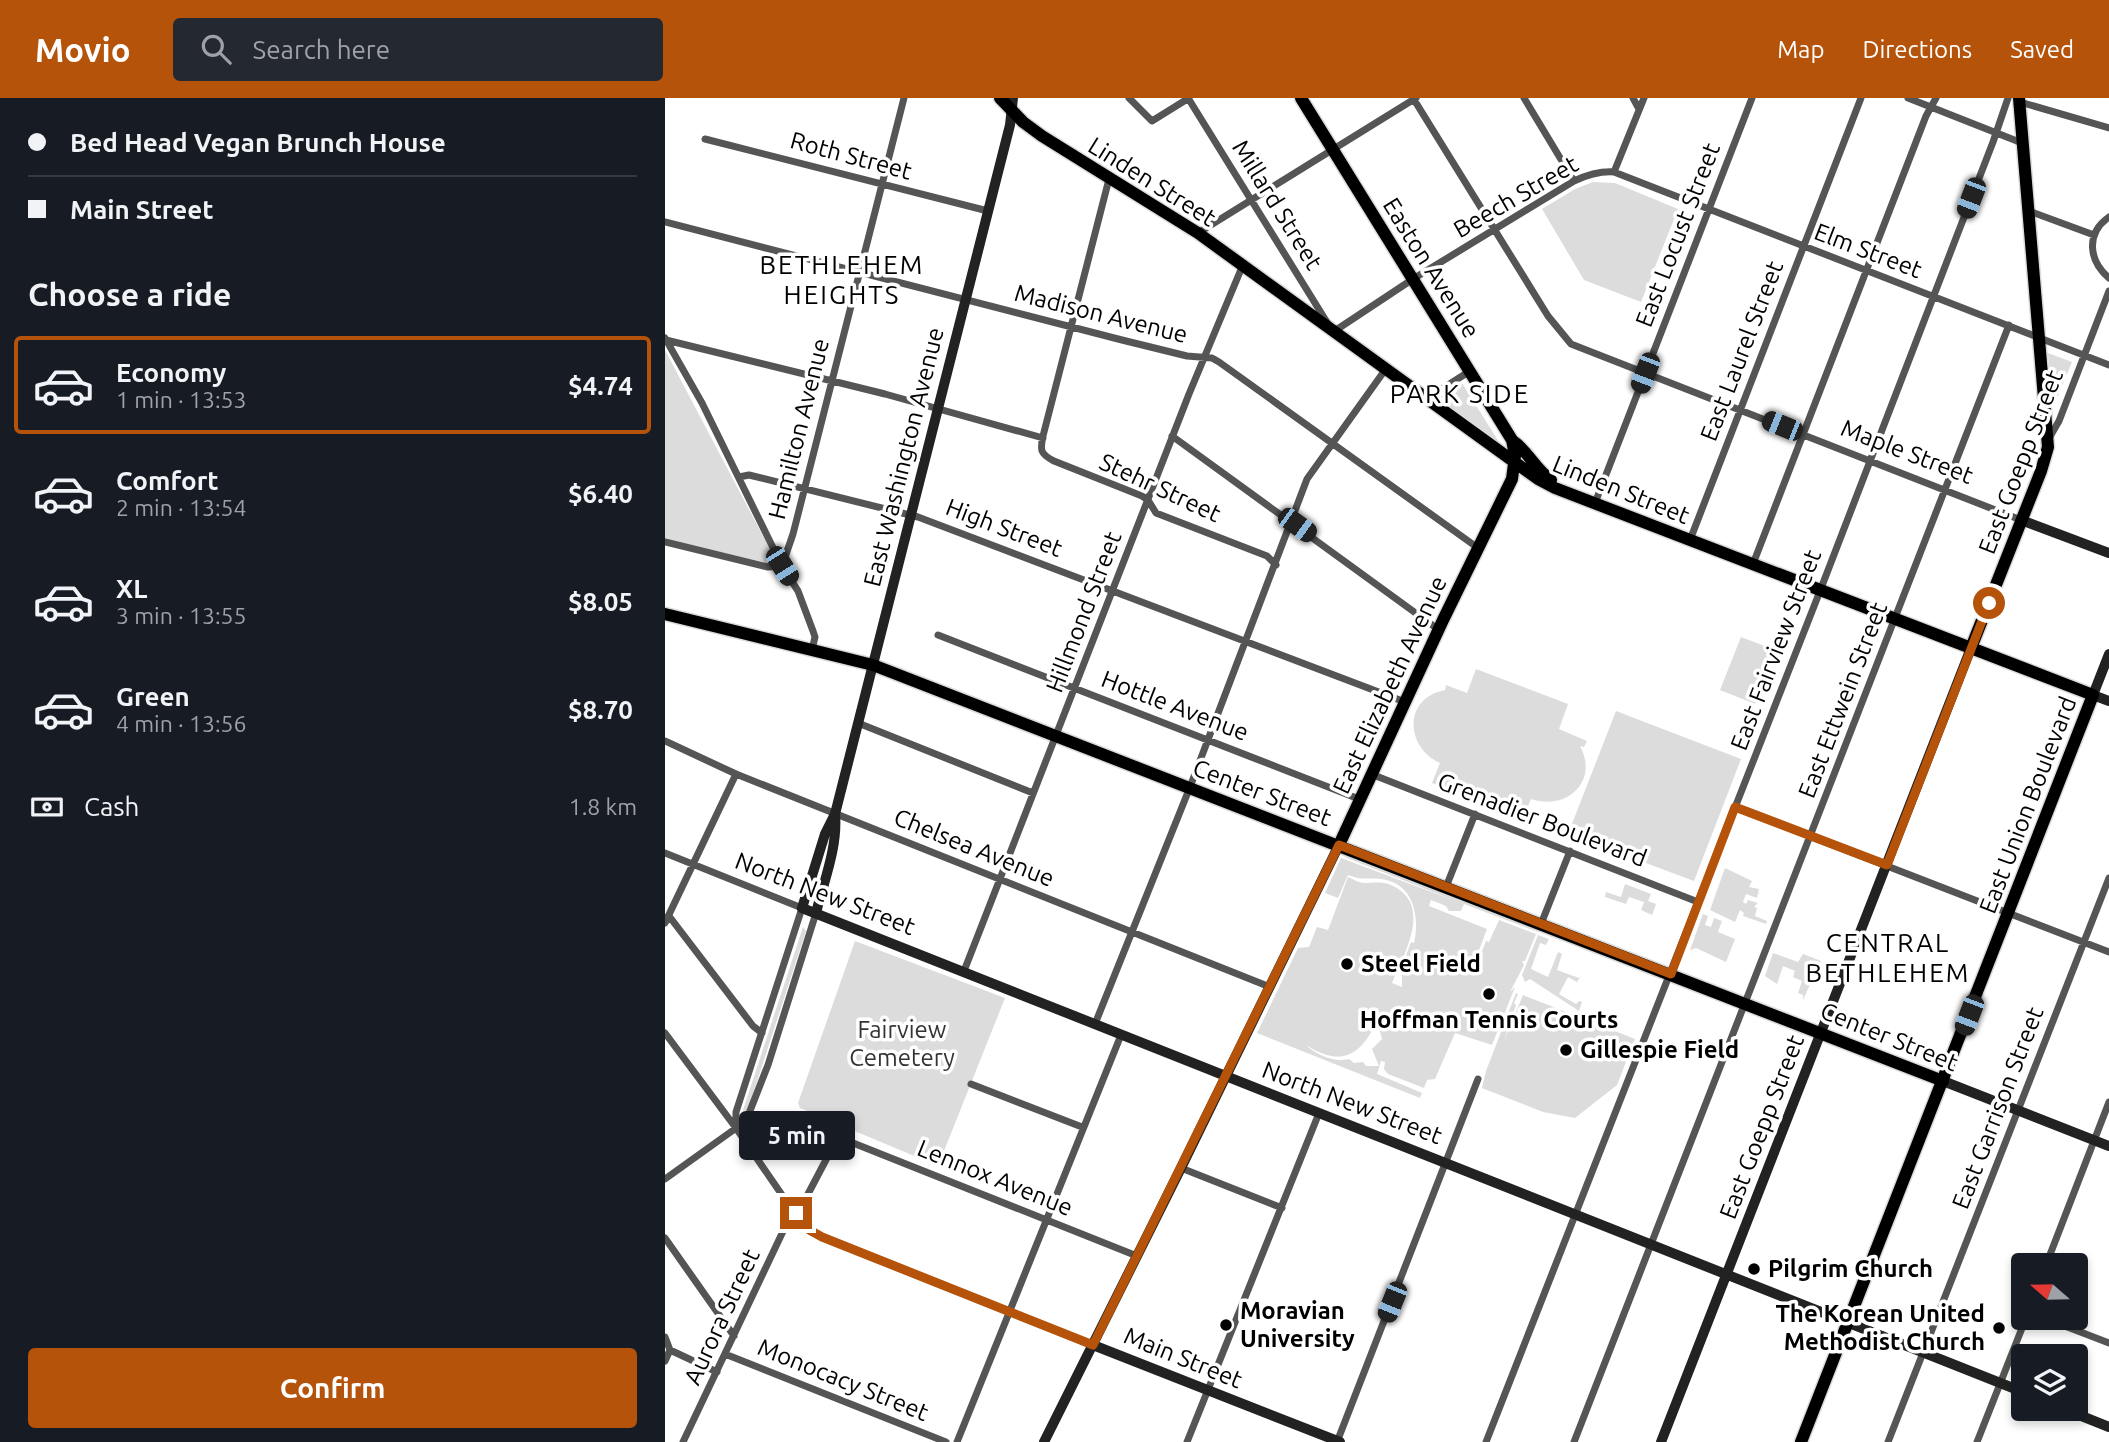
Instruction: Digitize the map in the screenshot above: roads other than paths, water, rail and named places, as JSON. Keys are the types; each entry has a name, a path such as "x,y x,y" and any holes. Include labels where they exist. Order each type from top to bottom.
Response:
{"main road":[{"name":"Linden Street","path":"1000,98 1013,104 1023,122 1042,136 1198,233 1526,473 1555,488 2093,695"},
{"name":"Easton Avenue","path":"1301,98 1513,440 1515,463"},
{"path":"2015,99 2022,142 2048,440"},
{"path":"1513,440 1551,480 1555,488"},
{"name":"East Goepp Street","path":"1971,648 2041,471 2048,440"},
{"name":"East Elizabeth Avenue","path":"1339,845 1512,479 1515,463"},
{"name":"Center Street","path":"665,614 873,665 1943,1081"},
{"name":"East Union Boulevard","path":"1801,1442 2093,695"}],"street":[{"name":"Hamilton Avenue","path":"782,566 904,98"},
{"name":"East Washington Avenue","path":"802,908 825,834 835,814 1013,104 1022,98"},
{"path":"1129,98 1152,121 1188,98"},
{"name":"Millard Street","path":"1188,98 1333,332"},
{"path":"1524,98 1574,181"},
{"path":"1633,98 1639,109"},
{"path":"1614,172 1644,98"},
{"name":"East Locust Street","path":"1595,503 1752,98"},
{"name":"East Laurel Street","path":"1690,540 1861,98"},
{"path":"1907,98 2022,142"},
{"path":"1753,564 1926,116 1936,98"},
{"path":"1198,233 1414,99"},
{"name":"Maple Street","path":"1414,99 1566,340 1577,348 2109,553"},
{"path":"2015,99 2109,128"},
{"name":"East Fairview Street","path":"1486,1442 1671,974 1996,133 2015,99"},
{"name":"Roth Street","path":"705,139 988,211"},
{"name":"Beech Street","path":"1333,332 1413,279 1574,181 1598,173 1614,172"},
{"name":"Elm Street","path":"1614,172 2109,365"},
{"path":"666,339 938,408 1043,438 1109,179"},
{"path":"2028,211 2094,235"},
{"path":"2109,216 2094,235 2091,245 2093,257 2101,271 2109,278"},
{"name":"Madison Avenue","path":"665,222 1070,327 1205,359 1212,358 1478,548"},
{"name":"Hillmond Street","path":"964,971 1173,436 1242,267"},
{"name":"East Goepp Street","path":"2048,440 2059,421 2109,291"},
{"name":"East Ettwein Street","path":"1574,1442 2009,325"},
{"path":"666,339 739,477 782,566 798,591 815,637 812,650"},
{"path":"1095,1024 1276,565 1307,479 1385,370"},
{"path":"1425,399 1470,372"},
{"path":"1173,436 1439,630"},
{"name":"Stehr Street","path":"1043,438 1041,449 1047,458 1148,500 1156,513 1267,556 1276,565"},
{"name":"High Street","path":"739,477 748,475 911,514 1405,702"},
{"path":"665,542 768,567 782,566"},
{"name":"Hottle Avenue","path":"938,635 1359,799"},
{"name":"East Goepp Street","path":"1661,1442 1971,648"},
{"name":"East Union Boulevard","path":"2093,695 2109,654"},
{"name":"Linden Street","path":"2093,695 2109,701"},
{"path":"858,723 1033,793"},
{"name":"Chelsea Avenue","path":"665,741 736,774 1270,986"},
{"path":"736,774 667,920 753,1026 762,1033"},
{"name":"Grenadier Boulevard","path":"1371,774 1698,902"},
{"path":"1735,807 2109,952"},
{"name":"East Washington Avenue","path":"816,913 835,837 835,814"},
{"path":"1447,887 1475,814"},
{"name":"East Elizabeth Avenue","path":"1044,1442 1339,845"},
{"path":"1541,924 1570,851"},
{"name":"North New Street","path":"665,853 2011,1387"},
{"name":"East Garrison Street","path":"1888,1442 2109,878"},
{"path":"736,1128 736,1112 802,908"},
{"path":"665,1179 747,1121 816,913"},
{"name":"Main Street","path":"665,1033 806,1228 822,1237 1338,1442"},
{"path":"957,1442 1121,1035"},
{"path":"1338,1442 1478,1079"},
{"name":"Center Street","path":"1943,1081 2109,1146"},
{"path":"971,1084 1082,1127"},
{"path":"2051,1253 2109,1102"},
{"path":"1187,1442 1319,1113"},
{"name":"Lennox Avenue","path":"838,1137 1137,1256"},
{"name":"Aurora Street","path":"683,1442 786,1225 818,1177 838,1137"},
{"path":"1181,1167 1282,1208"},
{"name":"Monocacy Street","path":"667,1243 734,1336"},
{"path":"1977,1442 2021,1330"},
{"path":"2075,1330 2109,1343"},
{"path":"665,1337 670,1350 665,1362"},
{"path":"670,1350 717,1372"},
{"name":"Monocacy Street","path":"725,1353 946,1442"},
{"path":"2088,1419 2109,1427"}],"place":[{"name":"Steel Field","path":"1347,964"},
{"name":"Hoffman Tennis Courts","path":"1489,994"},
{"name":"Gillespie Field","path":"1566,1050"},
{"name":"Pilgrim Church","path":"1754,1269"},
{"name":"Moravian University","path":"1226,1325"},
{"name":"The Korean United Methodist Church","path":"1999,1328"}],"district":[{"name":"BETHLEHEM HEIGHTS","path":"842,280"},
{"name":"PARK SIDE","path":"1460,394"},
{"name":"CENTRAL BETHLEHEM","path":"1888,958"}],"park label":[{"name":"Fairview Cemetery","path":"902,1044"}]}
